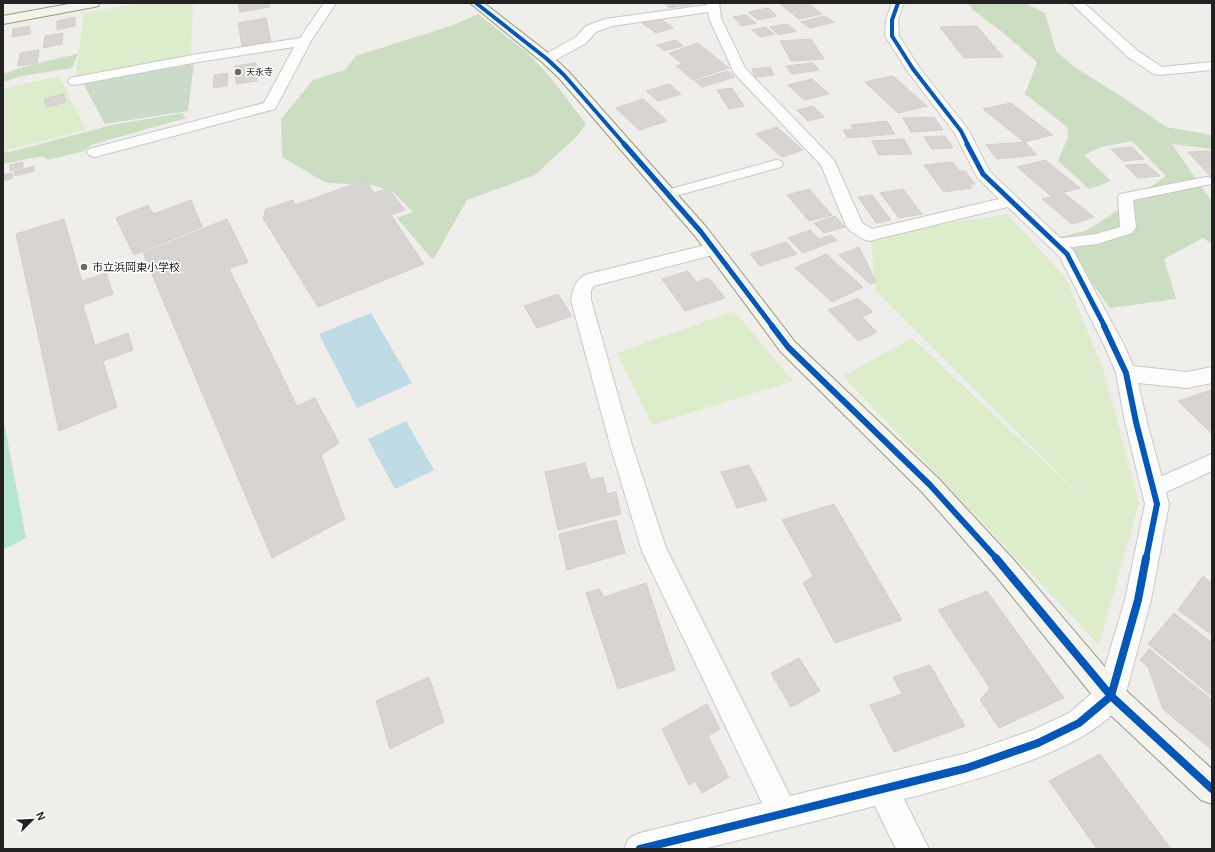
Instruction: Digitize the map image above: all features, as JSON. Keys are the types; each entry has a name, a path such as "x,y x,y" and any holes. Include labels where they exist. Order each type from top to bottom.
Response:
{"street":[{"path":"3,20 94,3"},
{"path":"95,152 270,106 304,41 330,3"},
{"path":"476,3 547,59 564,75 701,232 788,347 930,485 1004,567 1112,696 1212,789"},
{"path":"640,849 967,768 1038,743 1079,723 1112,696 1140,592 1157,504 1126,373 1116,349 1067,254 982,174 961,131 913,69 892,36 892,20 898,3"},
{"path":"1077,3 1134,55 1159,70 1212,66"},
{"path":"547,59 581,40 591,29 610,22 713,6 714,18 739,70 828,162 854,226 869,236 1011,201"},
{"path":"75,81 198,58 304,41"},
{"path":"714,250 588,281 582,289 581,300 621,445 654,551 783,814"},
{"path":"1126,373 1187,380 1212,375"},
{"path":"882,789 913,849"}],"lane":[{"path":"668,194 776,164"},
{"path":"1056,244 1097,239 1127,230 1125,197 1206,181"},
{"path":"1153,489 1212,462"}],"green space":[{"path":"139,3 193,3 191,54 75,81 84,13"},
{"path":"968,3 1025,3 1045,13 1056,51 1073,66 1166,127 1212,135 1212,149 1172,144 1212,202 1212,244 1203,238 1164,259 1176,299 1110,308 1059,237 1085,231 1111,215 1166,176 1132,141 1101,147 1084,155 1111,181 1089,189 1058,161 1068,137 1067,127 1025,94 1037,62 1002,32 973,10"},
{"path":"478,14 529,54 551,78 586,124 577,136 535,175 467,200 433,260 397,218 413,212 393,192 373,185 326,183 282,157 281,119 313,80 345,70 356,56 453,25"},
{"path":"78,54 72,68 22,76 3,82 3,74 40,62"},
{"path":"194,64 188,111 105,124 83,83"},
{"path":"59,76 86,130 7,150 3,149 3,89"},
{"path":"182,113 186,118 91,145 84,151 48,160 43,156 3,164 3,151 10,152 112,125"},
{"path":"1007,214 1066,278 1104,372 1139,503 1099,645 843,376 912,338 1084,499 876,291 870,235"},
{"path":"734,311 793,381 652,425 617,353"},
{"path":"3,417 26,538 3,550"}],"water":[{"path":"371,313 412,383 357,408 319,334"},
{"path":"406,421 434,470 395,489 368,439"}],"building":[{"path":"238,3 269,3 270,7 240,12"},
{"path":"664,3 694,3 695,4 669,8"},
{"path":"808,3 822,14 799,19 780,4"},
{"path":"768,8 777,16 758,20 748,12"},
{"path":"746,15 756,23 742,26 733,17"},
{"path":"825,16 834,22 810,28 801,22"},
{"path":"75,17 75,26 57,30 57,21"},
{"path":"266,18 271,41 242,46 238,23"},
{"path":"659,18 673,28 656,33 642,23"},
{"path":"787,24 796,31 779,35 770,27"},
{"path":"30,26 30,34 12,37 13,29"},
{"path":"977,26 1003,57 964,58 940,27"},
{"path":"765,27 774,34 760,37 752,30"},
{"path":"63,33 62,44 43,48 45,36"},
{"path":"811,39 824,59 791,61 780,41"},
{"path":"676,40 683,46 664,51 657,45"},
{"path":"698,43 729,68 693,80 676,66 682,64 669,53"},
{"path":"39,50 37,63 18,66 20,53"},
{"path":"256,63 257,81 236,84 235,66"},
{"path":"813,63 819,70 792,74 786,66"},
{"path":"770,67 774,75 755,77 752,69"},
{"path":"728,71 735,77 702,87 695,81"},
{"path":"228,73 227,86 213,88 214,75"},
{"path":"893,76 927,106 898,113 865,82"},
{"path":"812,79 829,94 804,100 788,85"},
{"path":"669,84 681,94 658,101 646,91"},
{"path":"732,88 744,106 729,109 717,90"},
{"path":"63,94 66,102 47,107 44,99"},
{"path":"643,99 667,121 639,130 616,108"},
{"path":"1011,103 1053,135 1024,142 983,109"},
{"path":"813,106 824,117 808,121 797,110"},
{"path":"934,117 943,130 911,132 903,118"},
{"path":"887,121 895,134 848,138 843,130 853,129 851,125"},
{"path":"777,127 803,150 782,157 756,134"},
{"path":"945,136 953,148 932,149 924,137"},
{"path":"904,139 912,154 879,155 872,141"},
{"path":"1025,142 1037,155 997,159 986,145"},
{"path":"1132,147 1144,159 1123,161 1111,149"},
{"path":"1212,151 1212,176 1211,177 1188,152"},
{"path":"1045,160 1080,188 1051,196 1017,167"},
{"path":"23,162 23,168 10,171 10,165"},
{"path":"952,162 960,171 965,171 975,184 969,184 972,188 944,192 924,165"},
{"path":"1146,164 1160,176 1138,178 1125,165"},
{"path":"34,166 34,171 15,176 14,172"},
{"path":"12,173 13,178 3,181 3,175"},
{"path":"365,180 374,193 388,188 405,210 391,215 424,264 318,307 263,218 266,209 293,200 295,205"},
{"path":"809,189 832,215 809,221 787,195"},
{"path":"903,189 922,214 899,218 880,193"},
{"path":"1065,194 1094,217 1072,224 1042,199"},
{"path":"872,195 891,220 876,223 858,197"},
{"path":"191,200 202,227 134,255 116,218 148,205 153,214"},
{"path":"835,216 845,227 824,233 814,223"},
{"path":"64,219 82,281 106,273 113,294 83,305 95,345 128,333 133,350 103,361 117,407 59,431 16,234"},
{"path":"227,219 248,262 229,269 297,406 315,398 339,443 321,455 345,519 272,558 143,253"},
{"path":"810,230 819,239 831,235 837,240 803,253 788,238"},
{"path":"786,242 797,254 760,266 750,254"},
{"path":"859,247 876,282 870,284 839,255"},
{"path":"826,254 863,287 832,302 795,268"},
{"path":"688,271 696,282 709,278 725,298 685,311 662,279"},
{"path":"558,294 572,316 537,328 524,306"},
{"path":"858,298 873,312 862,317 877,332 858,341 828,310"},
{"path":"1211,390 1212,391 1212,434 1178,401"},
{"path":"585,463 590,480 603,477 607,494 616,492 621,514 558,530 545,472"},
{"path":"749,465 767,500 737,508 721,472"},
{"path":"834,504 902,620 835,643 803,583 813,576 782,520"},
{"path":"616,520 625,553 567,570 559,534"},
{"path":"1203,576 1212,583 1212,635 1178,610"},
{"path":"646,583 675,670 618,689 586,593 599,589 604,597"},
{"path":"987,591 1064,698 999,728 980,700 990,688 938,610"},
{"path":"1174,613 1212,643 1212,696 1148,644"},
{"path":"1149,649 1212,700 1212,750 1163,709 1148,667 1140,660"},
{"path":"799,658 820,691 791,707 771,673"},
{"path":"930,665 965,726 894,752 870,705 902,694 893,677"},
{"path":"429,677 444,722 390,749 376,701"},
{"path":"707,704 720,729 708,736 729,777 702,793 695,781 689,785 662,729"},
{"path":"1100,754 1171,849 1097,849 1049,781"}],"cycle path":[{"path":"476,3 547,59 564,75 701,232 788,347 930,485 1004,567 1111,696 1212,789"},
{"path":"640,849 967,768 1038,743 1079,723 1111,696 1138,600 1157,504 1136,422 1126,373 1116,349 1067,254 983,174 961,131 913,69 892,36 892,20 898,3"}],"place":[{"name":"天永寺","path":"238,72"},
{"name":"市立浜岡東小学校","path":"84,267"}]}
